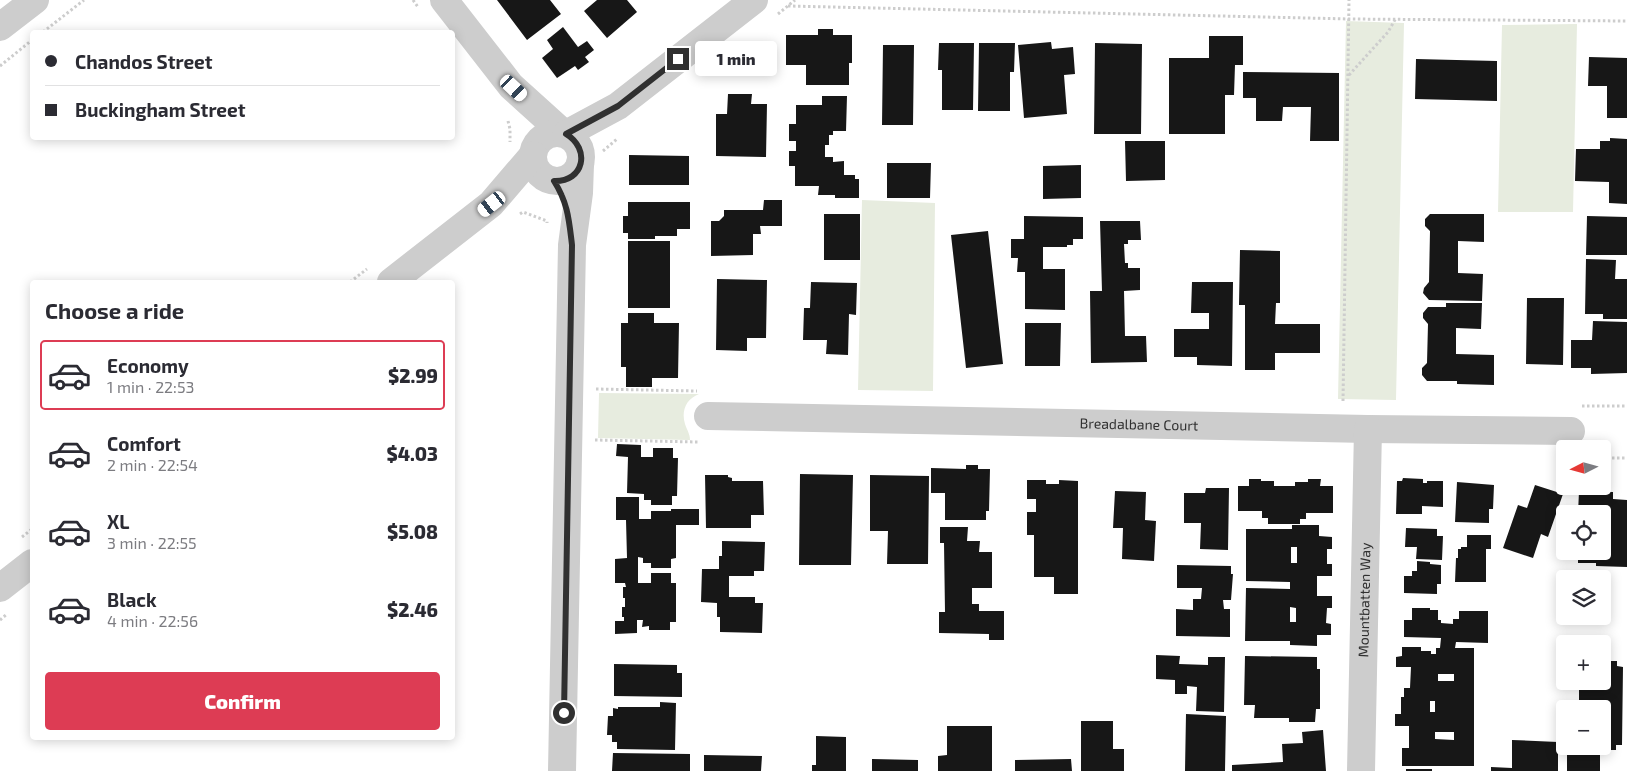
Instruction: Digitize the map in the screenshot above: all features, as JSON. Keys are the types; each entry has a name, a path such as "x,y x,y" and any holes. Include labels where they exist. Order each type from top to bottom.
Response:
{"street":[{"path":"0,27 35,0"},
{"path":"444,0 514,88 578,148 579,193 572,245 562,771"},
{"path":"382,273 492,204 552,181 567,179 578,170 578,148 618,106 763,9"},
{"path":"514,88 523,109 525,151 539,174 552,181 563,196 569,214 572,245"},
{"path":"492,204 525,151 536,145 544,136 550,133 578,148"},
{"name":"Breadalbane Court","path":"708,416 1368,429 1571,431"},
{"name":"Mountbatten Way","path":"1361,771 1368,429"},
{"path":"0,588 30,565"}],"path":[{"path":"45,30 84,0"},
{"path":"788,6 795,0"},
{"path":"1349,0 1343,402 1351,402"},
{"path":"763,9 788,6 1350,19 1627,21"},
{"path":"1348,75 1388,32 1396,18"},
{"path":"0,66 30,42"},
{"path":"504,116 525,151"},
{"path":"578,148 604,150 618,138"},
{"path":"357,280 382,273"},
{"path":"595,379 595,398"},
{"path":"593,440 594,432"},
{"path":"1611,458 1627,458"}],"shaded area":[{"path":"1346,21 1404,23 1396,400 1338,399"},
{"path":"1577,24 1573,212 1498,212 1502,25"},
{"path":"862,200 935,203 933,391 858,390"},
{"path":"599,393 699,394 688,402 684,410 685,424 690,440 598,438"}],"building":[{"path":"497,0 550,0 561,14 527,40"},
{"path":"597,0 627,0 637,12 607,38 584,11"},
{"path":"563,27 578,47 587,41 594,50 585,57 589,62 578,70 575,66 557,78 542,58 553,49 547,40"},
{"path":"818,29 833,29 833,35 852,35 852,63 849,63 849,85 806,85 806,65 786,65 786,35 818,35"},
{"path":"1209,36 1243,36 1243,65 1235,65 1234,95 1225,95 1225,134 1169,134 1169,58 1209,58"},
{"path":"1051,42 1052,49 1073,47 1075,74 1064,75 1067,114 1024,118 1018,45"},
{"path":"939,43 974,43 973,110 942,110 942,70 938,70"},
{"path":"979,43 1015,43 1014,72 1010,72 1010,111 978,111"},
{"path":"1095,43 1142,44 1141,134 1094,134"},
{"path":"883,45 914,45 913,125 882,125"},
{"path":"1589,57 1627,58 1627,118 1607,118 1607,86 1588,86"},
{"path":"1416,59 1497,61 1497,101 1415,99"},
{"path":"1243,72 1339,73 1339,141 1310,141 1311,107 1283,107 1282,121 1256,121 1256,98 1243,98"},
{"path":"728,94 752,94 751,104 767,104 766,157 716,156 716,114 727,114"},
{"path":"822,96 847,96 846,131 833,131 833,135 829,135 829,145 825,145 825,157 833,157 833,162 844,161 844,175 855,175 855,179 859,179 859,198 835,198 835,195 818,195 819,186 795,186 795,166 789,166 789,151 796,151 796,141 789,141 789,124 796,124 796,105 822,105"},
{"path":"1610,138 1627,139 1627,204 1609,203 1609,182 1575,181 1576,149 1600,149 1600,141 1610,141"},
{"path":"1125,141 1165,141 1165,180 1126,181"},
{"path":"629,155 689,156 689,185 629,185"},
{"path":"887,163 931,163 930,198 887,198"},
{"path":"1081,165 1081,198 1043,199 1043,166"},
{"path":"764,200 782,200 782,226 760,226 761,234 753,234 753,255 711,256 711,221 719,221 724,216 724,210 763,210"},
{"path":"628,202 690,202 690,229 677,229 677,236 655,236 655,239 628,239 628,233 623,233 623,216 628,216"},
{"path":"824,214 860,214 860,260 824,260"},
{"path":"1430,214 1484,214 1484,242 1458,241 1458,273 1483,274 1482,301 1429,300 1423,293 1424,288 1429,282 1430,231 1425,226 1425,219"},
{"path":"1024,216 1083,217 1083,239 1073,239 1073,245 1067,245 1067,247 1043,247 1043,269 1065,269 1065,310 1025,309 1025,272 1017,272 1018,258 1011,258 1011,239 1024,239"},
{"path":"1587,216 1627,217 1627,255 1586,255"},
{"path":"1100,221 1140,221 1141,240 1128,240 1128,244 1124,244 1125,263 1128,263 1128,268 1140,268 1140,290 1124,291 1125,336 1146,336 1147,362 1091,363 1090,291 1102,291"},
{"path":"988,231 1003,364 966,368 951,235"},
{"path":"628,241 670,241 670,308 628,308"},
{"path":"1240,250 1280,251 1280,303 1276,303 1275,324 1320,324 1320,353 1275,353 1275,370 1245,370 1245,305 1239,305"},
{"path":"1586,259 1616,260 1615,279 1627,279 1627,319 1603,319 1603,314 1585,314"},
{"path":"717,279 767,280 766,338 747,338 747,351 716,350"},
{"path":"811,282 857,283 856,315 849,314 848,355 826,354 827,340 803,340 804,308 810,308"},
{"path":"1192,282 1233,282 1232,366 1197,365 1197,357 1174,357 1174,329 1209,329 1209,313 1191,313"},
{"path":"1527,298 1564,298 1563,365 1526,364"},
{"path":"1446,303 1482,303 1481,329 1456,328 1456,354 1494,355 1494,385 1457,384 1457,381 1427,381 1422,375 1422,368 1427,363 1428,324 1423,318 1423,313 1428,307 1446,307"},
{"path":"628,313 654,313 654,323 679,323 678,378 652,378 652,387 626,387 626,367 621,367 621,323 628,323"},
{"path":"1593,321 1627,322 1627,373 1591,374 1591,368 1571,368 1571,340 1592,340"},
{"path":"1025,323 1061,323 1060,366 1025,366"},
{"path":"617,444 641,445 641,457 653,457 653,448 673,448 673,458 678,458 677,496 672,496 672,505 651,505 651,500 644,500 644,494 627,493 628,457 616,456"},
{"path":"966,465 978,465 978,469 990,469 989,511 986,511 986,520 945,520 945,493 931,493 931,468 966,469"},
{"path":"800,474 853,475 851,565 799,565"},
{"path":"705,475 728,475 728,477 732,478 732,481 763,481 764,515 751,515 751,528 706,528"},
{"path":"870,475 929,476 928,564 887,564 888,531 870,531"},
{"path":"1403,478 1423,479 1423,483 1427,483 1427,481 1443,481 1443,507 1422,506 1422,514 1396,514 1397,481 1402,481"},
{"path":"1249,479 1274,481 1274,486 1295,486 1295,482 1321,479 1320,486 1333,486 1333,513 1306,513 1306,519 1300,519 1300,524 1268,524 1268,518 1262,518 1262,511 1238,511 1238,486 1249,486"},
{"path":"1027,480 1046,480 1046,484 1059,484 1059,480 1078,481 1078,594 1054,594 1054,577 1034,577 1034,535 1027,535 1027,512 1036,512 1036,499 1027,499"},
{"path":"1457,482 1494,485 1493,509 1489,509 1489,523 1455,522"},
{"path":"1535,485 1556,492 1556,495 1563,495 1559,505 1556,505 1556,514 1548,537 1541,534 1533,558 1503,548 1518,505 1527,508"},
{"path":"1206,488 1229,488 1228,550 1200,549 1201,523 1184,523 1184,493 1205,493"},
{"path":"1115,491 1146,492 1145,520 1156,521 1154,561 1122,559 1123,528 1113,528"},
{"path":"1611,492 1613,492 1613,499 1627,500 1627,567 1596,566 1596,563 1578,563 1578,560 1611,560 1611,505 1578,505 1579,495 1611,495"},
{"path":"616,497 639,497 639,519 651,519 651,511 699,509 699,525 676,525 676,558 671,559 671,568 651,568 651,563 643,563 643,558 638,557 638,583 651,583 651,573 671,573 671,583 676,583 676,622 670,622 670,630 649,630 649,626 642,627 643,620 637,620 637,633 615,634 615,621 624,621 624,617 622,617 622,607 625,607 623,587 626,587 625,583 615,583 615,559 627,558 626,520 616,520"},
{"path":"1292,525 1319,525 1319,536 1332,537 1332,549 1327,549 1327,564 1332,564 1332,576 1317,576 1317,596 1332,596 1332,608 1327,608 1326,623 1331,624 1331,635 1317,635 1317,646 1290,645 1290,641 1245,641 1246,588 1290,589 1290,582 1246,581 1246,529 1292,529","holes":["1291,547 1297,547 1297,563 1291,563","1290,607 1296,608 1296,622 1290,622"]},
{"path":"940,527 968,527 967,541 980,541 979,552 992,552 992,588 972,588 972,604 979,604 979,611 1004,611 1004,640 989,640 989,634 939,633 939,612 945,612 944,543 940,543"},
{"path":"1406,528 1437,529 1437,536 1443,536 1442,560 1416,559 1417,547 1405,547"},
{"path":"1467,535 1491,535 1491,549 1486,549 1486,582 1455,582 1458,549 1467,547"},
{"path":"722,541 765,542 764,571 754,571 754,576 729,576 729,597 755,597 755,603 763,603 762,633 720,632 720,617 717,617 717,603 701,602 702,569 719,569 719,556 722,556"},
{"path":"1417,561 1441,565 1441,584 1437,584 1437,594 1404,593 1404,576 1412,576 1412,571 1417,571"},
{"path":"1177,565 1231,566 1231,574 1233,574 1231,600 1223,600 1224,609 1230,609 1230,637 1176,636 1176,609 1193,610 1193,599 1201,599 1202,588 1177,588"},
{"path":"1412,608 1438,610 1438,620 1441,620 1441,623 1453,624 1453,619 1459,619 1459,611 1488,611 1488,643 1456,642 1455,648 1474,648 1474,766 1402,766 1402,748 1409,748 1409,726 1395,726 1395,714 1401,714 1401,697 1404,697 1404,688 1410,688 1411,667 1396,667 1396,657 1402,656 1402,647 1421,647 1421,651 1431,651 1431,654 1436,654 1436,648 1440,648 1441,638 1404,637 1404,620 1412,620","holes":["1438,674 1454,674 1454,681 1438,681","1430,701 1435,701 1435,712 1430,712","1435,732 1454,732 1454,740 1435,739"]},
{"path":"1156,655 1180,656 1179,664 1208,665 1208,657 1225,657 1224,712 1196,711 1197,687 1187,686 1187,694 1175,694 1175,680 1156,679"},
{"path":"1245,656 1317,657 1317,669 1320,669 1320,709 1316,709 1315,722 1289,722 1289,718 1254,718 1255,705 1244,705"},
{"path":"1611,661 1617,661 1617,666 1623,667 1622,745 1616,745 1616,750 1611,750 1611,700 1579,700 1579,690 1611,690"},
{"path":"614,664 677,665 677,673 682,673 682,697 614,696"},
{"path":"660,702 676,703 675,750 617,749 617,742 612,742 612,735 607,735 608,716 613,716 613,708 660,707"},
{"path":"1186,714 1226,716 1225,771 1185,771"},
{"path":"1081,721 1113,721 1113,749 1124,749 1124,771 1081,771"},
{"path":"947,726 992,726 992,771 938,771 938,756 947,755"},
{"path":"1323,730 1326,771 1232,771 1232,765 1283,762 1282,744 1303,743 1302,732"},
{"path":"816,736 846,737 846,771 812,771 812,765 816,765"},
{"path":"1512,740 1556,742 1558,771 1491,771 1491,767 1512,768"},
{"path":"613,753 690,754 690,771 612,771"},
{"path":"704,755 762,756 761,771 704,771"},
{"path":"1567,755 1600,755 1600,771 1567,771"},
{"path":"872,759 918,760 918,771 872,771"},
{"path":"1071,759 1072,771 1015,771 1015,760"},
{"path":"1406,769 1432,769 1432,771 1406,771"}],"route":[{"path":"564,713 572,245 569,214 563,196 554,181 561,181 573,176 582,160 577,142 566,134 618,106 678,59"}]}
